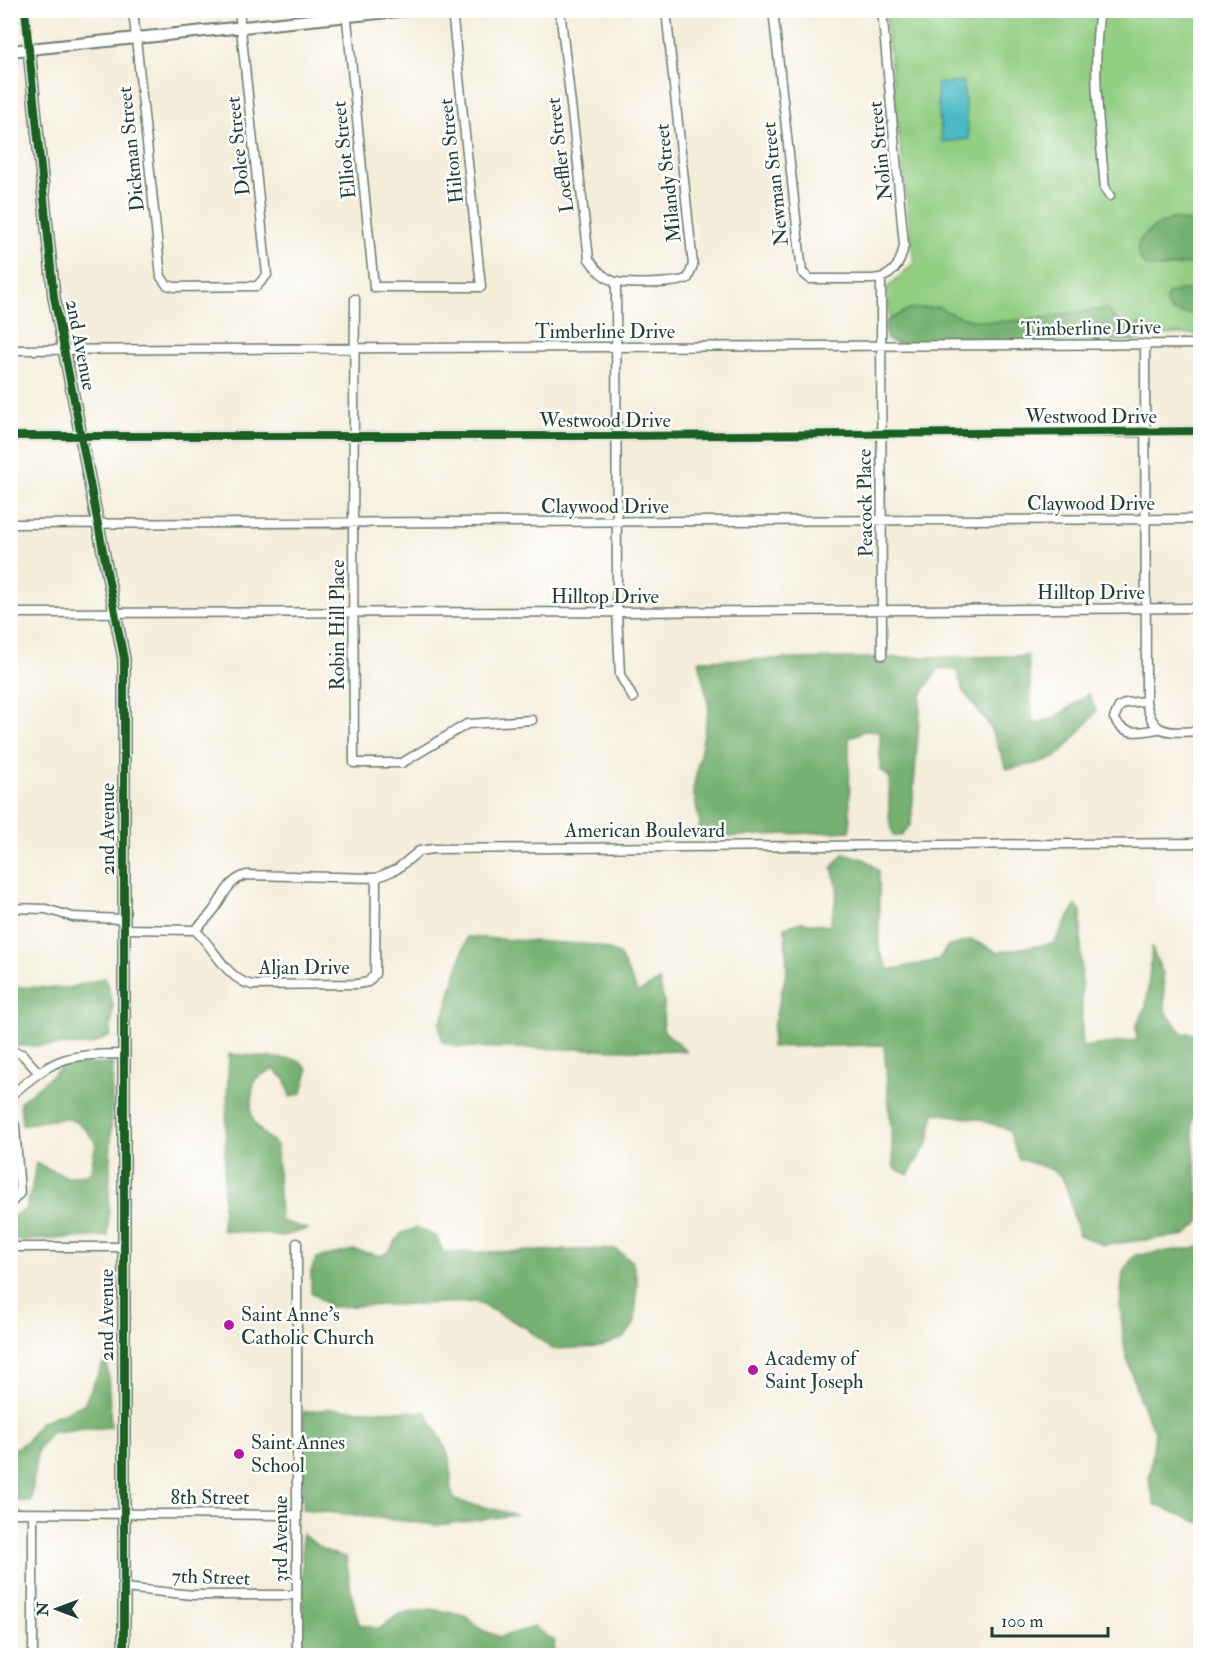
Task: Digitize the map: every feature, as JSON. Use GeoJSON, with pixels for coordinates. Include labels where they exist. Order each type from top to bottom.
{"type":"FeatureCollection","features":[{"type":"Feature","properties":{"kind":"street","name":"2nd Avenue"},"geometry":{"type":"LineString","coordinates":[[25,10],[54,297],[124,658],[122,1054],[124,1656]]}},
{"type":"Feature","properties":{"kind":"street","name":"Dickman Street"},"geometry":{"type":"LineString","coordinates":[[133,10],[161,277],[165,283]]}},
{"type":"Feature","properties":{"kind":"street","name":"Dolce Street"},"geometry":{"type":"LineString","coordinates":[[165,283],[175,287],[257,286],[265,278],[268,270],[239,10]]}},
{"type":"Feature","properties":{"kind":"street"},"geometry":{"type":"LineString","coordinates":[[10,51],[241,28],[347,14],[408,10]]}},
{"type":"Feature","properties":{"kind":"street","name":"Hilton Street"},"geometry":{"type":"LineString","coordinates":[[374,287],[481,287],[452,10]]}},
{"type":"Feature","properties":{"kind":"street","name":"Loeffler Street"},"geometry":{"type":"LineString","coordinates":[[560,10],[588,256],[598,271],[616,282]]}},
{"type":"Feature","properties":{"kind":"street","name":"Milandy Street"},"geometry":{"type":"LineString","coordinates":[[616,282],[679,282],[688,278],[693,268],[666,10]]}},
{"type":"Feature","properties":{"kind":"street","name":"Newman Street"},"geometry":{"type":"LineString","coordinates":[[773,10],[801,272],[810,279],[881,279]]}},
{"type":"Feature","properties":{"kind":"street","name":"Nolin Street"},"geometry":{"type":"LineString","coordinates":[[881,279],[897,267],[904,245],[882,10]]}},
{"type":"Feature","properties":{"kind":"street"},"geometry":{"type":"LineString","coordinates":[[1100,10],[1096,34],[1097,109],[1105,189],[1110,196]]}},
{"type":"Feature","properties":{"kind":"street","name":"Elliot Street"},"geometry":{"type":"LineString","coordinates":[[347,14],[374,287]]}},
{"type":"Feature","properties":{"kind":"street","name":"Peacock Place"},"geometry":{"type":"LineString","coordinates":[[881,279],[882,655]]}},
{"type":"Feature","properties":{"kind":"street"},"geometry":{"type":"LineString","coordinates":[[616,282],[617,612],[620,675],[633,698]]}},
{"type":"Feature","properties":{"kind":"street","name":"Robin Hill Place"},"geometry":{"type":"LineString","coordinates":[[355,299],[352,524],[354,763],[402,763],[468,724],[532,720]]}},
{"type":"Feature","properties":{"kind":"street"},"geometry":{"type":"LineString","coordinates":[[1145,344],[1146,701],[1149,720],[1158,729]]}},
{"type":"Feature","properties":{"kind":"street","name":"Timberline Drive"},"geometry":{"type":"LineString","coordinates":[[10,350],[1200,344]]}},
{"type":"Feature","properties":{"kind":"street","name":"Westwood Drive"},"geometry":{"type":"LineString","coordinates":[[10,436],[617,436],[1200,431]]}},
{"type":"Feature","properties":{"kind":"street","name":"Claywood Drive"},"geometry":{"type":"LineString","coordinates":[[10,524],[1200,519]]}},
{"type":"Feature","properties":{"kind":"street","name":"Hilltop Drive"},"geometry":{"type":"LineString","coordinates":[[10,613],[1200,608]]}},
{"type":"Feature","properties":{"kind":"street"},"geometry":{"type":"LineString","coordinates":[[1146,701],[1126,703],[1119,707],[1114,718],[1119,727],[1125,731],[1141,732],[1158,729],[1171,732],[1200,731]]}},
{"type":"Feature","properties":{"kind":"street","name":"American Boulevard"},"geometry":{"type":"LineString","coordinates":[[195,930],[213,911],[229,885],[237,878],[246,875],[376,878],[397,869],[419,851],[433,849],[1200,843]]}},
{"type":"Feature","properties":{"kind":"street","name":"Aljan Drive"},"geometry":{"type":"LineString","coordinates":[[195,930],[210,944],[232,975],[241,982],[252,985],[368,982],[375,974],[376,878]]}},
{"type":"Feature","properties":{"kind":"street"},"geometry":{"type":"LineString","coordinates":[[10,908],[46,909],[74,917],[123,924],[195,930]]}},
{"type":"Feature","properties":{"kind":"street"},"geometry":{"type":"LineString","coordinates":[[10,1051],[22,1054],[39,1073]]}},
{"type":"Feature","properties":{"kind":"street"},"geometry":{"type":"LineString","coordinates":[[10,1096],[39,1073],[62,1059],[77,1054],[122,1054]]}},
{"type":"Feature","properties":{"kind":"street"},"geometry":{"type":"LineString","coordinates":[[10,1112],[15,1126],[20,1193],[10,1204]]}},
{"type":"Feature","properties":{"kind":"street","name":"3rd Avenue"},"geometry":{"type":"LineString","coordinates":[[297,1243],[297,1656]]}},
{"type":"Feature","properties":{"kind":"street"},"geometry":{"type":"LineString","coordinates":[[10,1247],[122,1247]]}},
{"type":"Feature","properties":{"kind":"street","name":"8th Street"},"geometry":{"type":"LineString","coordinates":[[10,1514],[296,1515]]}},
{"type":"Feature","properties":{"kind":"street"},"geometry":{"type":"LineString","coordinates":[[33,1514],[33,1656]]}},
{"type":"Feature","properties":{"kind":"street","name":"7th Street"},"geometry":{"type":"LineString","coordinates":[[124,1588],[193,1594],[296,1595]]}},
{"type":"Feature","properties":{"kind":"green space"},"geometry":{"type":"Polygon","coordinates":[[[919,10],[1200,11],[1200,334],[891,338],[887,288],[914,263],[885,14],[919,10]]]}},
{"type":"Feature","properties":{"kind":"green space"},"geometry":{"type":"Polygon","coordinates":[[[1172,219],[1197,223],[1201,232],[1201,243],[1195,263],[1161,268],[1146,266],[1140,257],[1139,243],[1149,231],[1172,219]]]}},
{"type":"Feature","properties":{"kind":"green space"},"geometry":{"type":"Polygon","coordinates":[[[1180,290],[1200,291],[1200,315],[1172,312],[1165,301],[1169,293],[1180,290]]]}},
{"type":"Feature","properties":{"kind":"green space"},"geometry":{"type":"Polygon","coordinates":[[[939,307],[957,316],[998,322],[1106,309],[1120,324],[1147,326],[1151,332],[1139,341],[897,344],[886,339],[885,322],[909,309],[939,307]]]}},
{"type":"Feature","properties":{"kind":"green space"},"geometry":{"type":"Polygon","coordinates":[[[1028,656],[1033,724],[1054,718],[1089,694],[1096,711],[1068,745],[1053,759],[1007,769],[989,725],[963,691],[957,671],[939,668],[921,695],[911,824],[901,836],[894,836],[891,829],[889,777],[880,770],[880,732],[864,731],[849,738],[850,831],[724,837],[698,833],[700,824],[693,790],[709,708],[699,660],[1028,656]]]}},
{"type":"Feature","properties":{"kind":"green space"},"geometry":{"type":"Polygon","coordinates":[[[844,853],[866,860],[879,871],[879,951],[889,970],[938,960],[947,947],[972,940],[998,952],[1054,943],[1076,905],[1081,911],[1082,1047],[1137,1040],[1136,1027],[1146,1007],[1152,949],[1163,974],[1165,1011],[1182,1033],[1200,1034],[1200,1094],[1192,1122],[1200,1221],[1186,1235],[1103,1245],[1079,1235],[1069,1194],[1057,1173],[1018,1158],[1009,1130],[978,1119],[934,1113],[928,1143],[908,1175],[894,1168],[884,1045],[771,1047],[774,1023],[787,970],[785,927],[802,922],[830,926],[838,891],[832,867],[844,853]]]}},
{"type":"Feature","properties":{"kind":"green space"},"geometry":{"type":"Polygon","coordinates":[[[467,937],[596,945],[619,954],[638,993],[659,981],[664,1002],[663,1030],[686,1051],[458,1047],[442,1042],[439,1022],[442,1021],[467,937]]]}},
{"type":"Feature","properties":{"kind":"green space"},"geometry":{"type":"Polygon","coordinates":[[[105,978],[113,1005],[110,1036],[90,1045],[11,1046],[11,987],[67,988],[105,978]]]}},
{"type":"Feature","properties":{"kind":"green space"},"geometry":{"type":"Polygon","coordinates":[[[229,1054],[299,1060],[308,1070],[302,1093],[290,1097],[286,1080],[273,1069],[255,1079],[251,1109],[255,1124],[277,1145],[280,1221],[308,1229],[283,1236],[222,1230],[229,1054]]]}},
{"type":"Feature","properties":{"kind":"green space"},"geometry":{"type":"Polygon","coordinates":[[[113,1064],[108,1236],[11,1241],[11,1217],[25,1210],[32,1188],[36,1163],[67,1177],[90,1173],[96,1144],[88,1132],[73,1120],[56,1119],[22,1125],[20,1102],[64,1065],[113,1064]]]}},
{"type":"Feature","properties":{"kind":"green space"},"geometry":{"type":"Polygon","coordinates":[[[417,1228],[436,1236],[444,1253],[615,1249],[632,1261],[637,1280],[635,1323],[624,1338],[600,1347],[552,1349],[526,1328],[477,1302],[330,1307],[311,1292],[311,1272],[316,1258],[354,1250],[381,1256],[388,1252],[402,1233],[417,1228]]]}},
{"type":"Feature","properties":{"kind":"green space"},"geometry":{"type":"Polygon","coordinates":[[[1200,1247],[1200,1523],[1155,1505],[1149,1481],[1155,1433],[1139,1398],[1125,1351],[1120,1307],[1123,1271],[1135,1255],[1200,1247]]]}},
{"type":"Feature","properties":{"kind":"green space"},"geometry":{"type":"Polygon","coordinates":[[[107,1355],[111,1427],[51,1432],[37,1452],[31,1502],[11,1500],[11,1451],[27,1441],[39,1423],[84,1404],[107,1355]]]}},
{"type":"Feature","properties":{"kind":"green space"},"geometry":{"type":"Polygon","coordinates":[[[329,1409],[426,1412],[448,1454],[451,1469],[450,1487],[455,1500],[517,1515],[437,1525],[303,1509],[303,1412],[329,1409]]]}},
{"type":"Feature","properties":{"kind":"green space"},"geometry":{"type":"Polygon","coordinates":[[[302,1533],[322,1549],[346,1557],[359,1624],[379,1629],[399,1614],[432,1609],[465,1616],[482,1630],[500,1637],[534,1627],[555,1641],[553,1655],[303,1655],[302,1533]]]}},
{"type":"Feature","properties":{"kind":"water"},"geometry":{"type":"Polygon","coordinates":[[[963,82],[969,139],[942,142],[936,84],[963,82]]]}},
{"type":"Feature","properties":{"kind":"cycle path"},"geometry":{"type":"LineString","coordinates":[[25,10],[54,297],[124,659],[124,1656]]}},
{"type":"Feature","properties":{"kind":"cycle path"},"geometry":{"type":"LineString","coordinates":[[10,436],[617,436],[1200,431]]}},
{"type":"Feature","properties":{"kind":"place","name":"Saint Anne's Catholic Church"},"geometry":{"type":"Point","coordinates":[229,1325]}},
{"type":"Feature","properties":{"kind":"place","name":"Academy of Saint Joseph"},"geometry":{"type":"Point","coordinates":[753,1370]}},
{"type":"Feature","properties":{"kind":"place","name":"Saint Annes School"},"geometry":{"type":"Point","coordinates":[239,1454]}}]}
